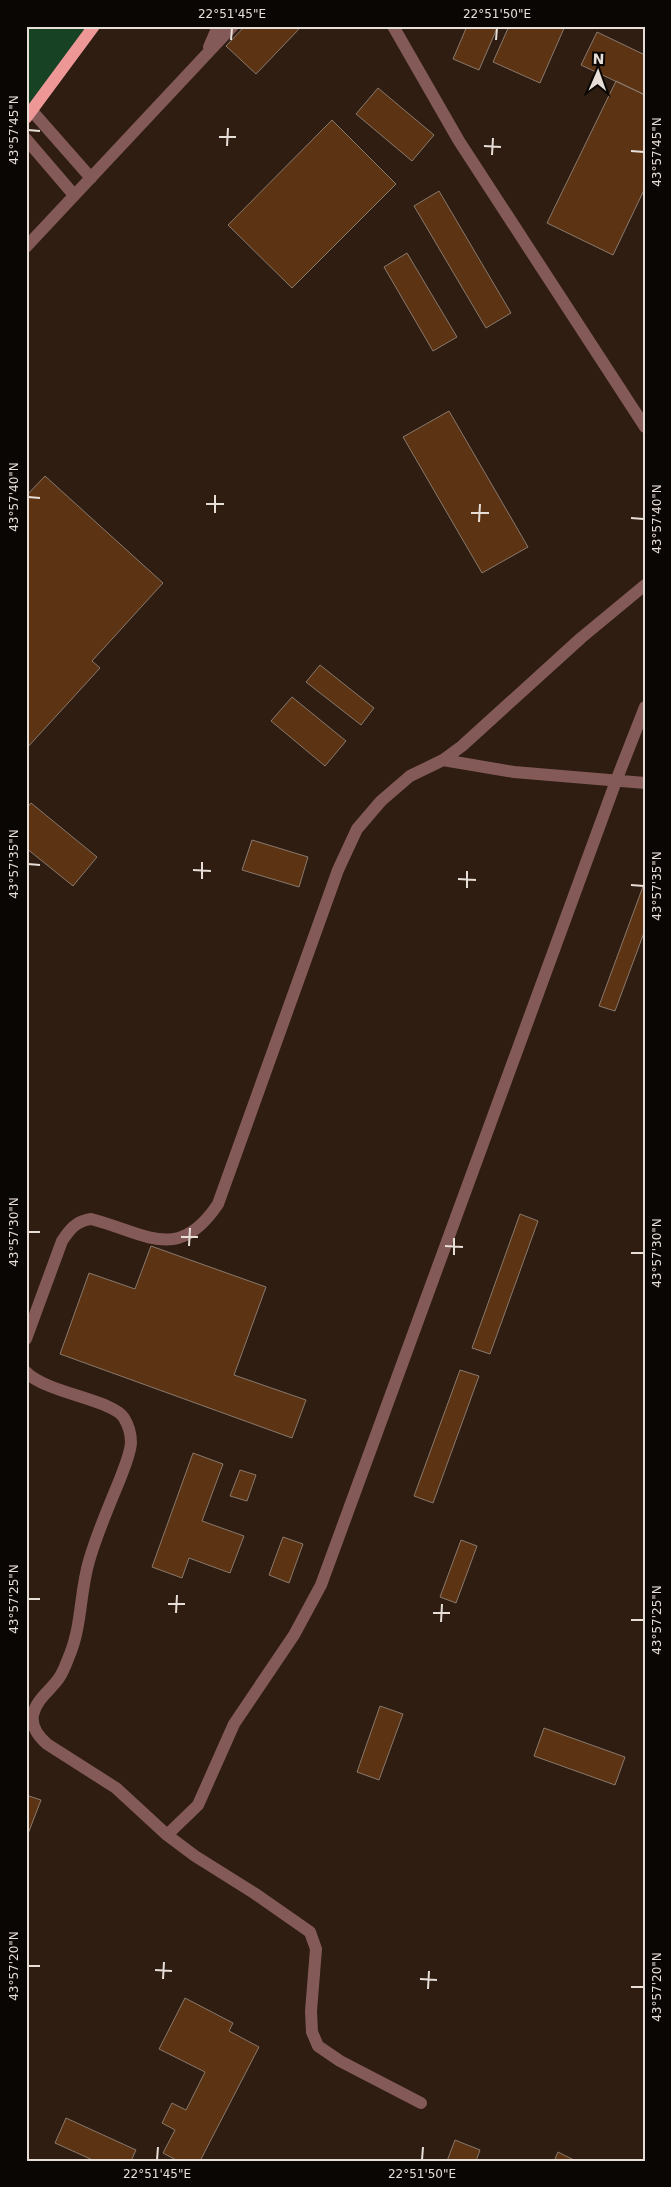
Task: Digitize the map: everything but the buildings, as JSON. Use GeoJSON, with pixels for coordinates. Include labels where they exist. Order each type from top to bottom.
{"type":"FeatureCollection","features":[{"type":"Feature","properties":{"kind":"main road"},"geometry":{"type":"LineString","coordinates":[[29,115],[94,26]]}},
{"type":"Feature","properties":{"kind":"street"},"geometry":{"type":"LineString","coordinates":[[203,58],[218,26]]}},
{"type":"Feature","properties":{"kind":"street"},"geometry":{"type":"LineString","coordinates":[[26,247],[233,26]]}},
{"type":"Feature","properties":{"kind":"street"},"geometry":{"type":"LineString","coordinates":[[393,26],[459,142],[645,427]]}},
{"type":"Feature","properties":{"kind":"street"},"geometry":{"type":"LineString","coordinates":[[29,115],[90,178]]}},
{"type":"Feature","properties":{"kind":"street"},"geometry":{"type":"LineString","coordinates":[[26,139],[74,195]]}},
{"type":"Feature","properties":{"kind":"street"},"geometry":{"type":"LineString","coordinates":[[26,1339],[62,1241],[81,1220],[91,1219],[168,1241],[181,1239],[195,1231],[208,1220],[218,1204],[338,870],[357,830],[381,801],[410,776],[444,760],[462,746],[581,638],[645,585]]}},
{"type":"Feature","properties":{"kind":"street"},"geometry":{"type":"LineString","coordinates":[[168,1836],[198,1804],[234,1724],[294,1635],[321,1586],[616,781],[645,707]]}},
{"type":"Feature","properties":{"kind":"street"},"geometry":{"type":"LineString","coordinates":[[444,760],[514,772],[645,783]]}},
{"type":"Feature","properties":{"kind":"street"},"geometry":{"type":"LineString","coordinates":[[26,1372],[32,1378],[44,1384],[111,1408],[123,1415],[130,1428],[131,1442],[124,1467],[89,1560],[71,1652],[60,1677],[40,1700],[33,1714],[33,1725],[38,1736],[46,1744],[116,1788],[168,1836],[195,1856],[254,1893],[310,1932],[316,1949],[311,2011],[312,2032],[318,2046],[340,2061],[421,2103]]}},
{"type":"Feature","properties":{"kind":"shaded area"},"geometry":{"type":"Polygon","coordinates":[[[94,26],[645,26],[645,2161],[26,2161],[26,118],[94,26]]]}},
{"type":"Feature","properties":{"kind":"green space"},"geometry":{"type":"Polygon","coordinates":[[[26,26],[94,26],[26,118],[26,26]]]}}]}
